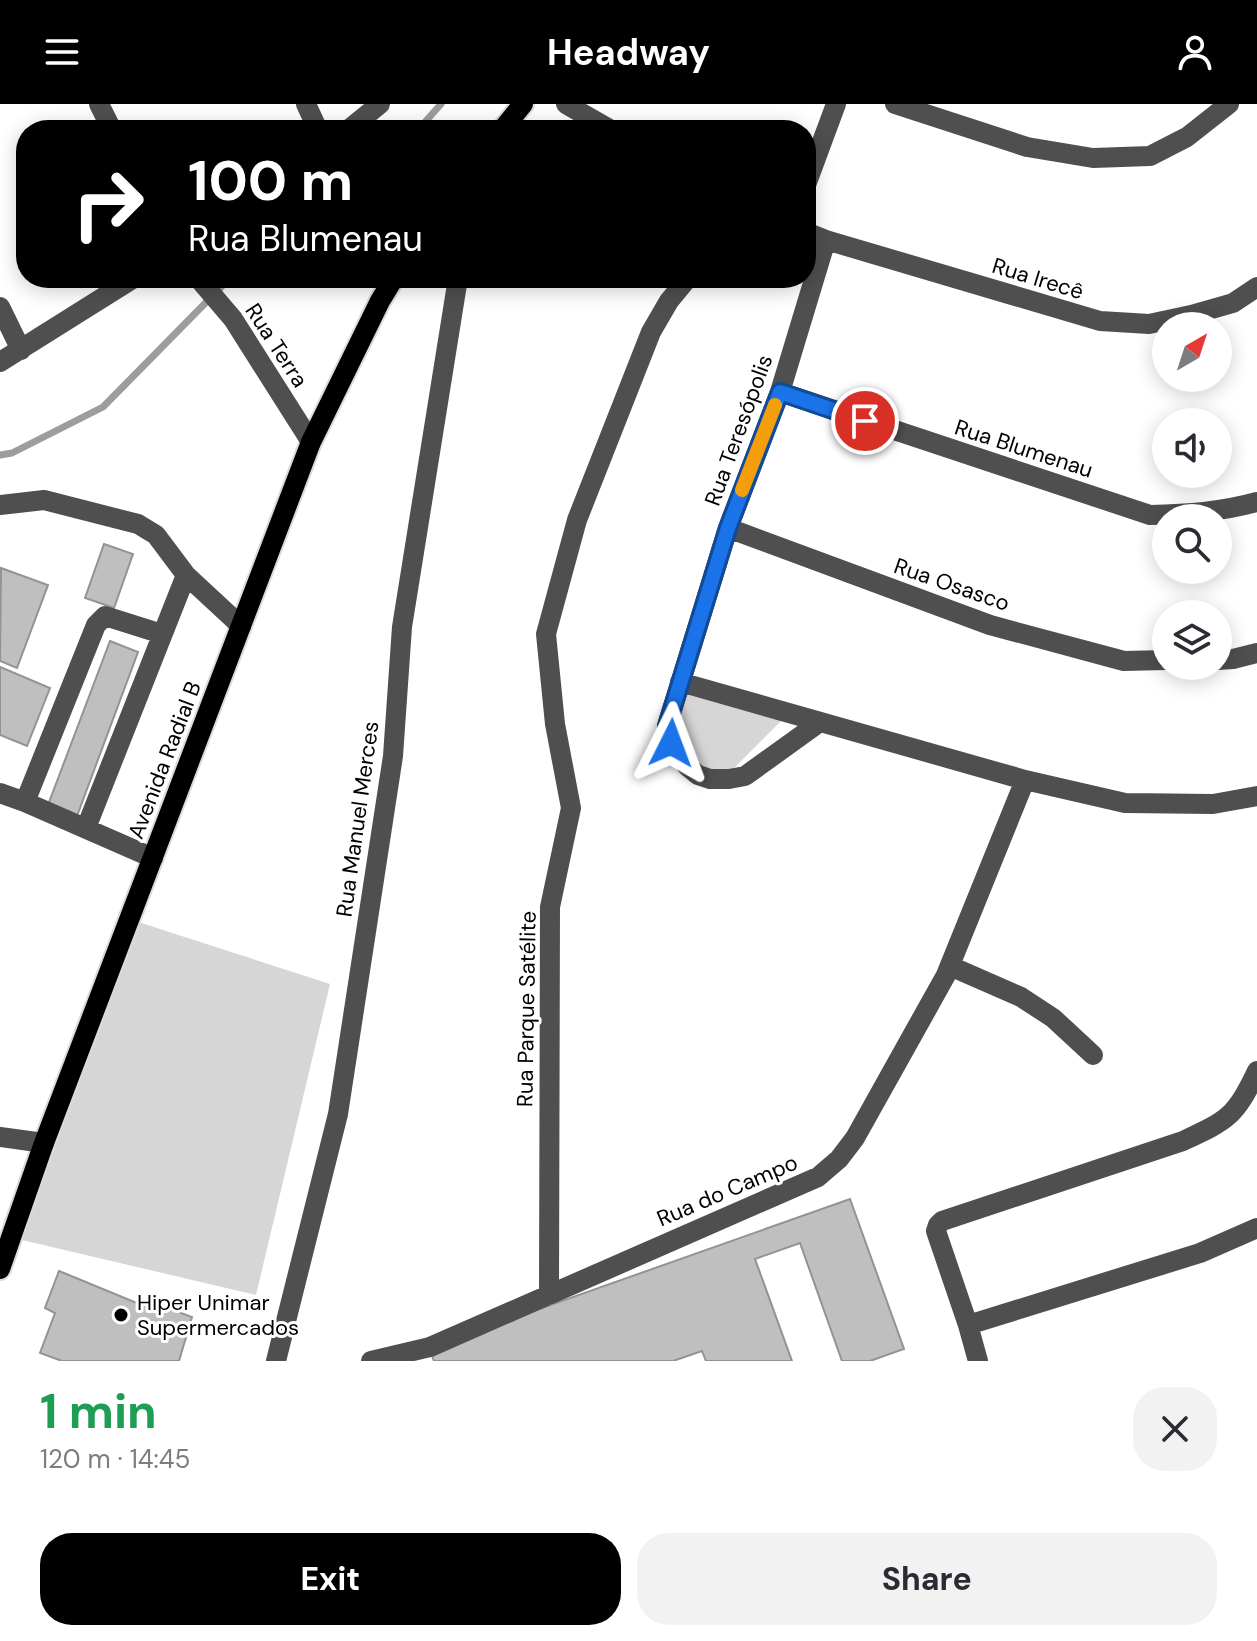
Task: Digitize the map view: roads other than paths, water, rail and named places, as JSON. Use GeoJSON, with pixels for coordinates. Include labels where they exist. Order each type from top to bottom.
{"type":"FeatureCollection","features":[{"type":"Feature","properties":{"kind":"main road"},"geometry":{"type":"LineString","coordinates":[[510,120],[523,104]]}},
{"type":"Feature","properties":{"kind":"main road","name":"Avenida Radial B"},"geometry":{"type":"LineString","coordinates":[[0,1269],[44,1143],[311,442],[388,288]]}},
{"type":"Feature","properties":{"kind":"street"},"geometry":{"type":"LineString","coordinates":[[360,120],[380,104]]}},
{"type":"Feature","properties":{"kind":"street"},"geometry":{"type":"LineString","coordinates":[[566,104],[594,120]]}},
{"type":"Feature","properties":{"kind":"street"},"geometry":{"type":"LineString","coordinates":[[816,158],[836,104]]}},
{"type":"Feature","properties":{"kind":"street"},"geometry":{"type":"LineString","coordinates":[[895,104],[1027,147],[1093,158],[1150,156],[1187,137],[1229,104]]}},
{"type":"Feature","properties":{"kind":"street","name":"Rua Irecê"},"geometry":{"type":"LineString","coordinates":[[816,236],[1100,321],[1149,324],[1191,315],[1233,303],[1257,287]]}},
{"type":"Feature","properties":{"kind":"street","name":"Rua Teresópolis"},"geometry":{"type":"LineString","coordinates":[[816,273],[826,240]]}},
{"type":"Feature","properties":{"kind":"street"},"geometry":{"type":"LineString","coordinates":[[0,362],[118,288]]}},
{"type":"Feature","properties":{"kind":"street","name":"Rua Terra"},"geometry":{"type":"LineString","coordinates":[[207,288],[233,319],[311,442]]}},
{"type":"Feature","properties":{"kind":"street","name":"Rua Manuel Merces"},"geometry":{"type":"LineString","coordinates":[[276,1361],[338,1114],[393,756],[402,627],[456,288]]}},
{"type":"Feature","properties":{"kind":"street","name":"Rua Parque Satélite"},"geometry":{"type":"LineString","coordinates":[[549,1295],[550,907],[571,808],[555,724],[546,634],[577,520],[651,332],[680,288]]}},
{"type":"Feature","properties":{"kind":"street","name":"Rua Teresópolis"},"geometry":{"type":"LineString","coordinates":[[811,288],[780,392],[728,528],[667,733],[687,766],[698,775],[710,779],[729,779],[745,776],[820,722]]}},
{"type":"Feature","properties":{"kind":"street"},"geometry":{"type":"LineString","coordinates":[[0,307],[21,350]]}},
{"type":"Feature","properties":{"kind":"street","name":"Rua Blumenau"},"geometry":{"type":"LineString","coordinates":[[780,392],[1150,515],[1204,513],[1257,502]]}},
{"type":"Feature","properties":{"kind":"street"},"geometry":{"type":"LineString","coordinates":[[0,505],[44,500],[138,524],[156,535],[186,575],[241,626]]}},
{"type":"Feature","properties":{"kind":"street","name":"Rua Osasco"},"geometry":{"type":"LineString","coordinates":[[728,528],[990,625],[1124,661],[1152,660]]}},
{"type":"Feature","properties":{"kind":"street"},"geometry":{"type":"LineString","coordinates":[[86,828],[186,575]]}},
{"type":"Feature","properties":{"kind":"street"},"geometry":{"type":"LineString","coordinates":[[25,802],[100,619],[105,616],[162,634]]}},
{"type":"Feature","properties":{"kind":"street"},"geometry":{"type":"LineString","coordinates":[[1232,659],[1257,653]]}},
{"type":"Feature","properties":{"kind":"street"},"geometry":{"type":"LineString","coordinates":[[680,682],[1025,780],[1125,803],[1213,804],[1257,796]]}},
{"type":"Feature","properties":{"kind":"street","name":"Rua do Campo"},"geometry":{"type":"LineString","coordinates":[[371,1361],[430,1347],[818,1177],[839,1159],[855,1138],[950,966],[1025,780]]}},
{"type":"Feature","properties":{"kind":"street"},"geometry":{"type":"LineString","coordinates":[[0,793],[153,858]]}},
{"type":"Feature","properties":{"kind":"street"},"geometry":{"type":"LineString","coordinates":[[950,966],[1021,997],[1053,1018],[1093,1055]]}},
{"type":"Feature","properties":{"kind":"street"},"geometry":{"type":"LineString","coordinates":[[978,1361],[936,1231],[938,1225],[942,1221],[1183,1141],[1220,1124],[1235,1111],[1257,1071]]}},
{"type":"Feature","properties":{"kind":"street"},"geometry":{"type":"LineString","coordinates":[[0,1137],[44,1143]]}},
{"type":"Feature","properties":{"kind":"street"},"geometry":{"type":"LineString","coordinates":[[968,1325],[1200,1253],[1257,1228]]}},
{"type":"Feature","properties":{"kind":"waterway"},"geometry":{"type":"LineString","coordinates":[[427,120],[441,104]]}},
{"type":"Feature","properties":{"kind":"waterway"},"geometry":{"type":"LineString","coordinates":[[0,455],[12,453],[103,407],[220,288]]}},
{"type":"Feature","properties":{"kind":"place","name":"Hiper Unimar Supermercados"},"geometry":{"type":"Point","coordinates":[121,1315]}}]}
